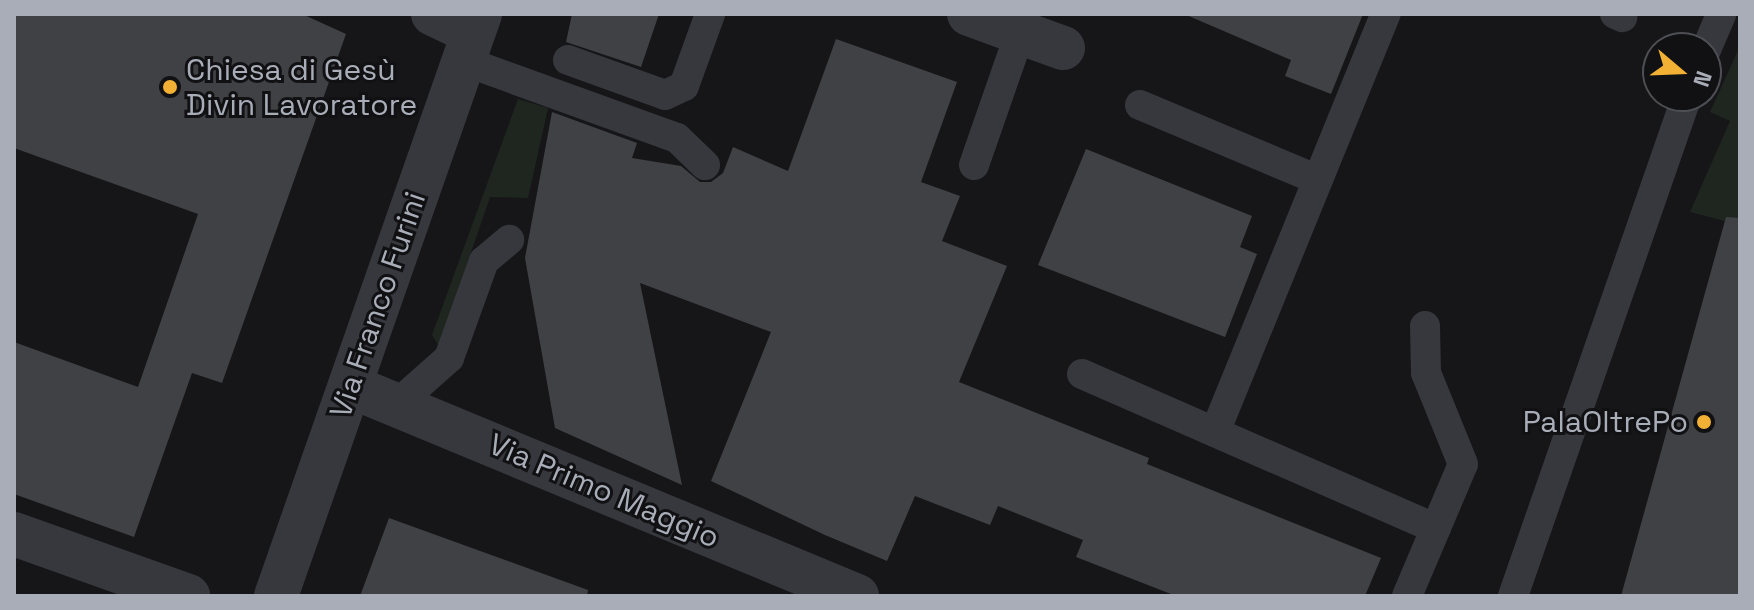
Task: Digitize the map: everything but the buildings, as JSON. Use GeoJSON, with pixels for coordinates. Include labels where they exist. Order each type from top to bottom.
{"type":"FeatureCollection","features":[{"type":"Feature","properties":{"kind":"street"},"geometry":{"type":"LineString","coordinates":[[433,14],[473,36]]}},
{"type":"Feature","properties":{"kind":"street"},"geometry":{"type":"LineString","coordinates":[[969,14],[1063,48]]}},
{"type":"Feature","properties":{"kind":"street","name":"Via Franco Furini"},"geometry":{"type":"LineString","coordinates":[[276,596],[473,36]]}},
{"type":"Feature","properties":{"kind":"street","name":"Via Primo Maggio"},"geometry":{"type":"LineString","coordinates":[[350,386],[857,596]]}},
{"type":"Feature","properties":{"kind":"street"},"geometry":{"type":"LineString","coordinates":[[14,534],[188,596]]}},
{"type":"Feature","properties":{"kind":"lane"},"geometry":{"type":"LineString","coordinates":[[568,60],[665,95],[684,86],[710,14]]}},
{"type":"Feature","properties":{"kind":"lane"},"geometry":{"type":"LineString","coordinates":[[1215,432],[1386,14]]}},
{"type":"Feature","properties":{"kind":"lane"},"geometry":{"type":"LineString","coordinates":[[974,165],[1020,33]]}},
{"type":"Feature","properties":{"kind":"lane"},"geometry":{"type":"LineString","coordinates":[[473,36],[677,138],[705,165]]}},
{"type":"Feature","properties":{"kind":"lane"},"geometry":{"type":"LineString","coordinates":[[1140,105],[1318,180]]}},
{"type":"Feature","properties":{"kind":"lane"},"geometry":{"type":"LineString","coordinates":[[1513,596],[1681,112]]}},
{"type":"Feature","properties":{"kind":"lane"},"geometry":{"type":"LineString","coordinates":[[396,405],[449,358],[484,261],[509,240]]}},
{"type":"Feature","properties":{"kind":"lane"},"geometry":{"type":"LineString","coordinates":[[1407,596],[1463,464],[1426,373],[1425,326]]}},
{"type":"Feature","properties":{"kind":"lane"},"geometry":{"type":"LineString","coordinates":[[1082,374],[1436,529]]}},
{"type":"Feature","properties":{"kind":"shaded area"},"geometry":{"type":"Polygon","coordinates":[[[1740,46],[1740,225],[1690,212],[1730,121],[1710,112],[1722,112],[1722,86],[1740,46]]]}},
{"type":"Feature","properties":{"kind":"shaded area"},"geometry":{"type":"Polygon","coordinates":[[[518,99],[548,108],[528,198],[490,197],[439,346],[432,335],[518,99]]]}},
{"type":"Feature","properties":{"kind":"place","name":"Chiesa di Gesù Divin Lavoratore"},"geometry":{"type":"Point","coordinates":[170,87]}},
{"type":"Feature","properties":{"kind":"place","name":"PalaOltrePo"},"geometry":{"type":"Point","coordinates":[1704,422]}}]}
